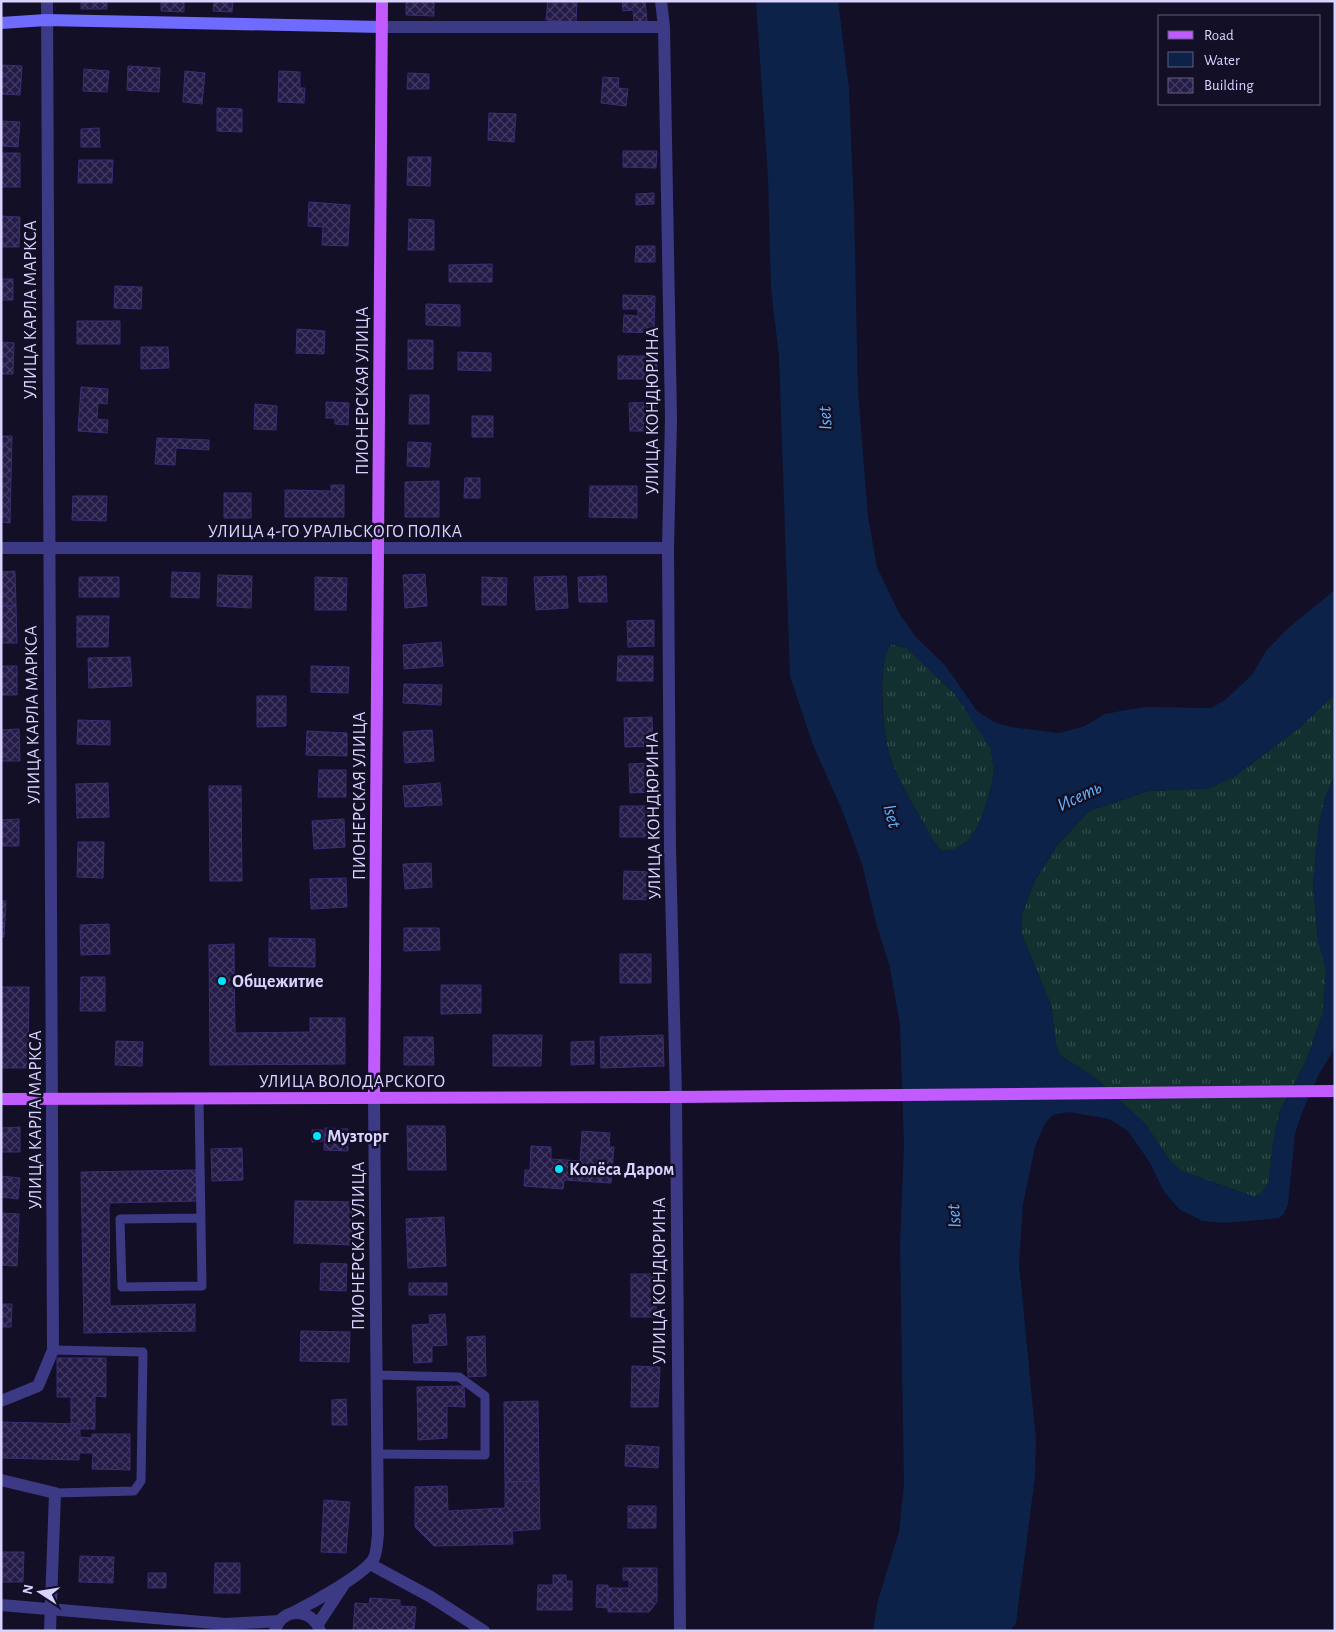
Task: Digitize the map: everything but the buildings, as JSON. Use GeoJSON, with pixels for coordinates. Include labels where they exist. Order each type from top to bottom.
{"type":"FeatureCollection","features":[{"type":"Feature","properties":{"kind":"main road","name":"ПИОНЕРСКАЯ УЛИЦА"},"geometry":{"type":"LineString","coordinates":[[374,1098],[382,1]]}},
{"type":"Feature","properties":{"kind":"main road"},"geometry":{"type":"LineString","coordinates":[[1,23],[46,20],[382,27]]}},
{"type":"Feature","properties":{"kind":"main road","name":"УЛИЦА ВОЛОДАРСКОГО"},"geometry":{"type":"LineString","coordinates":[[1,1099],[676,1097],[1335,1091]]}},
{"type":"Feature","properties":{"kind":"street","name":"УЛИЦА КАРЛА МАРКСА"},"geometry":{"type":"LineString","coordinates":[[1,1401],[38,1386],[53,1350],[47,1]]}},
{"type":"Feature","properties":{"kind":"street","name":"УЛИЦА КОНДЮРИНА"},"geometry":{"type":"LineString","coordinates":[[661,1],[664,27],[671,419],[668,548],[670,848],[676,1097],[680,1631]]}},
{"type":"Feature","properties":{"kind":"street"},"geometry":{"type":"LineString","coordinates":[[382,27],[664,27]]}},
{"type":"Feature","properties":{"kind":"street","name":"УЛИЦА 4-ГО УРАЛЬСКОГО ПОЛКА"},"geometry":{"type":"LineString","coordinates":[[1,548],[668,548]]}},
{"type":"Feature","properties":{"kind":"street","name":"ПИОНЕРСКАЯ УЛИЦА"},"geometry":{"type":"LineString","coordinates":[[370,1564],[376,1551],[378,1534],[374,1098]]}},
{"type":"Feature","properties":{"kind":"street"},"geometry":{"type":"LineString","coordinates":[[1,1480],[55,1493],[50,1631]]}},
{"type":"Feature","properties":{"kind":"street"},"geometry":{"type":"LineString","coordinates":[[1,1605],[226,1624],[277,1626],[292,1613],[318,1599],[370,1564],[484,1631]]}},
{"type":"Feature","properties":{"kind":"street"},"geometry":{"type":"LineString","coordinates":[[292,1613],[302,1612],[312,1617],[319,1628],[349,1578]]}},
{"type":"Feature","properties":{"kind":"street"},"geometry":{"type":"LineString","coordinates":[[226,1624],[242,1631]]}},
{"type":"Feature","properties":{"kind":"lane"},"geometry":{"type":"LineString","coordinates":[[199,1099],[201,1218],[202,1286],[122,1287],[120,1219],[201,1218]]}},
{"type":"Feature","properties":{"kind":"lane"},"geometry":{"type":"LineString","coordinates":[[53,1350],[143,1352],[141,1481],[134,1491],[55,1493]]}},
{"type":"Feature","properties":{"kind":"lane"},"geometry":{"type":"LineString","coordinates":[[376,1375],[459,1377],[485,1396],[485,1455],[377,1454]]}},
{"type":"Feature","properties":{"kind":"green space"},"geometry":{"type":"Polygon","coordinates":[[[891,644],[907,648],[955,694],[991,748],[994,773],[988,799],[979,824],[969,840],[954,850],[942,851],[933,841],[905,791],[891,760],[884,718],[882,683],[886,653],[891,644]]]}},
{"type":"Feature","properties":{"kind":"green space"},"geometry":{"type":"Polygon","coordinates":[[[1335,693],[1335,775],[1325,798],[1319,824],[1313,883],[1318,939],[1326,969],[1323,1013],[1307,1059],[1280,1111],[1273,1144],[1269,1182],[1262,1193],[1255,1197],[1181,1171],[1170,1161],[1146,1125],[1098,1080],[1060,1055],[1056,1045],[1051,1005],[1021,933],[1022,915],[1034,882],[1058,844],[1089,811],[1148,791],[1210,788],[1235,776],[1298,729],[1335,693]]]}},
{"type":"Feature","properties":{"kind":"water"},"geometry":{"type":"Polygon","coordinates":[[[756,1],[838,1],[849,88],[858,390],[868,517],[877,567],[899,613],[915,636],[945,665],[977,711],[994,722],[1011,727],[1058,733],[1083,727],[1105,714],[1126,710],[1146,707],[1211,708],[1225,700],[1252,675],[1266,651],[1287,629],[1335,590],[1335,693],[1298,729],[1235,776],[1210,788],[1148,791],[1089,811],[1058,844],[1034,882],[1022,915],[1021,933],[1051,1005],[1056,1045],[1060,1055],[1098,1080],[1146,1125],[1170,1161],[1181,1171],[1255,1197],[1262,1193],[1269,1182],[1273,1144],[1280,1111],[1307,1059],[1323,1013],[1326,969],[1318,939],[1313,883],[1319,824],[1325,798],[1335,775],[1335,1048],[1319,1074],[1295,1134],[1288,1204],[1284,1214],[1279,1218],[1224,1223],[1203,1221],[1180,1210],[1163,1190],[1150,1163],[1128,1131],[1109,1119],[1069,1112],[1053,1115],[1045,1123],[1035,1147],[1023,1204],[1019,1263],[1036,1440],[1035,1477],[1016,1623],[1010,1631],[873,1631],[878,1600],[899,1532],[904,1484],[900,1246],[904,1146],[900,1025],[890,968],[876,923],[862,864],[842,810],[813,745],[790,676],[779,356],[771,288],[768,178],[756,1]],[[892,644],[887,653],[884,667],[882,700],[888,749],[900,781],[933,841],[942,851],[954,850],[969,840],[979,824],[988,799],[994,773],[991,749],[955,694],[907,648],[892,644]]]}},
{"type":"Feature","properties":{"kind":"place","name":"Общежитие"},"geometry":{"type":"Point","coordinates":[222,981]}},
{"type":"Feature","properties":{"kind":"place","name":"Музторг"},"geometry":{"type":"Point","coordinates":[317,1136]}},
{"type":"Feature","properties":{"kind":"place","name":"Колёса Даром"},"geometry":{"type":"Point","coordinates":[559,1169]}},
{"type":"Feature","properties":{"kind":"water label","name":"Iset"},"geometry":{"type":"Point","coordinates":[824,418]}},
{"type":"Feature","properties":{"kind":"water label","name":"Исеть"},"geometry":{"type":"Point","coordinates":[1079,795]}},
{"type":"Feature","properties":{"kind":"water label","name":"Iset"},"geometry":{"type":"Point","coordinates":[893,816]}},
{"type":"Feature","properties":{"kind":"water label","name":"Iset"},"geometry":{"type":"Point","coordinates":[953,1216]}}]}
